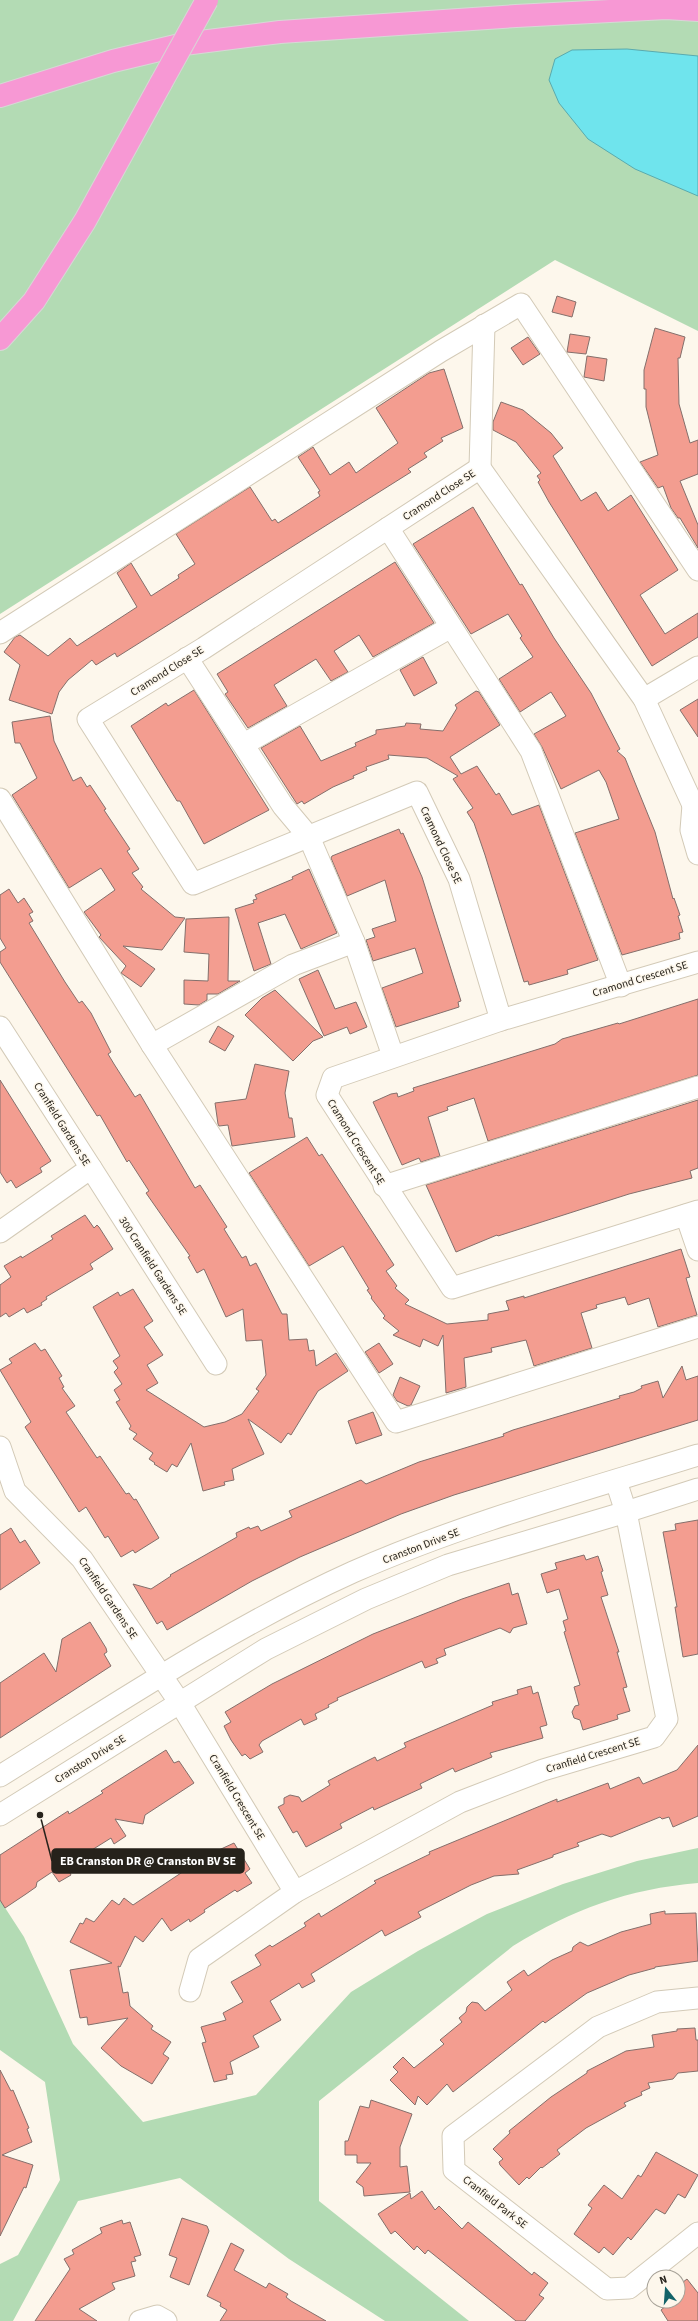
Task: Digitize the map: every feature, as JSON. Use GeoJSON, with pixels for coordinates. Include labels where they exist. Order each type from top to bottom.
{"type":"FeatureCollection","features":[{"type":"Feature","properties":{"kind":"highway"},"geometry":{"type":"LineString","coordinates":[[0,339],[34,301],[72,241],[207,0]]}},
{"type":"Feature","properties":{"kind":"highway"},"geometry":{"type":"LineString","coordinates":[[0,96],[113,61],[192,43],[280,32],[508,16],[666,8],[698,10]]}},
{"type":"Feature","properties":{"kind":"street"},"geometry":{"type":"LineString","coordinates":[[0,633],[441,351],[521,304],[698,570]]}},
{"type":"Feature","properties":{"kind":"street"},"geometry":{"type":"LineString","coordinates":[[480,468],[484,325]]}},
{"type":"Feature","properties":{"kind":"street","name":"Cramond Close SE"},"geometry":{"type":"LineString","coordinates":[[501,1020],[459,878],[417,792],[193,884],[88,719],[187,658],[480,468],[644,699],[696,807],[691,830],[698,854]]}},
{"type":"Feature","properties":{"kind":"street"},"geometry":{"type":"LineString","coordinates":[[388,528],[531,751],[621,986]]}},
{"type":"Feature","properties":{"kind":"street"},"geometry":{"type":"LineString","coordinates":[[244,744],[451,627]]}},
{"type":"Feature","properties":{"kind":"street"},"geometry":{"type":"LineString","coordinates":[[187,658],[283,806],[309,837],[354,942],[393,1056]]}},
{"type":"Feature","properties":{"kind":"street"},"geometry":{"type":"LineString","coordinates":[[644,699],[698,667]]}},
{"type":"Feature","properties":{"kind":"street"},"geometry":{"type":"LineString","coordinates":[[0,798],[152,1045],[396,1422],[698,1327]]}},
{"type":"Feature","properties":{"kind":"street"},"geometry":{"type":"LineString","coordinates":[[152,1045],[293,965],[354,942]]}},
{"type":"Feature","properties":{"kind":"street","name":"Cramond Crescent SE"},"geometry":{"type":"LineString","coordinates":[[692,1213],[452,1288],[384,1186],[327,1095],[333,1078],[393,1056],[501,1020],[621,986],[698,962]]}},
{"type":"Feature","properties":{"kind":"street","name":"Cranfield Gardens SE"},"geometry":{"type":"LineString","coordinates":[[0,1027],[91,1168],[0,1232]]}},
{"type":"Feature","properties":{"kind":"street"},"geometry":{"type":"LineString","coordinates":[[384,1186],[698,1087]]}},
{"type":"Feature","properties":{"kind":"street","name":"300 Cranfield Gardens SE"},"geometry":{"type":"LineString","coordinates":[[91,1168],[216,1364]]}},
{"type":"Feature","properties":{"kind":"street"},"geometry":{"type":"LineString","coordinates":[[692,1213],[698,1250]]}},
{"type":"Feature","properties":{"kind":"street","name":"Cranfield Gardens SE"},"geometry":{"type":"LineString","coordinates":[[0,1447],[8,1496],[82,1559],[161,1676]]}},
{"type":"Feature","properties":{"kind":"street","name":"Cranston Drive SE"},"geometry":{"type":"LineString","coordinates":[[0,1776],[161,1676],[245,1626],[352,1572],[450,1533],[698,1455]]}},
{"type":"Feature","properties":{"kind":"street","name":"Cranfield Crescent SE"},"geometry":{"type":"LineString","coordinates":[[190,1991],[199,1959],[295,1892],[460,1802],[543,1770],[654,1737],[667,1718],[626,1512],[616,1480]]}},
{"type":"Feature","properties":{"kind":"street","name":"Cranston Drive SE"},"geometry":{"type":"LineString","coordinates":[[0,1814],[266,1649],[366,1599],[448,1565],[626,1512],[698,1488]]}},
{"type":"Feature","properties":{"kind":"street"},"geometry":{"type":"LineString","coordinates":[[161,1676],[180,1703]]}},
{"type":"Feature","properties":{"kind":"street","name":"Cranfield Crescent SE"},"geometry":{"type":"LineString","coordinates":[[180,1703],[295,1892]]}},
{"type":"Feature","properties":{"kind":"street","name":"Cranfield Park SE"},"geometry":{"type":"LineString","coordinates":[[698,1998],[657,2002],[598,2026],[453,2136],[454,2170],[607,2289],[629,2288],[698,2233]]}},
{"type":"Feature","properties":{"kind":"street"},"geometry":{"type":"LineString","coordinates":[[140,2321],[157,2316],[166,2321]]}},
{"type":"Feature","properties":{"kind":"green space"},"geometry":{"type":"Polygon","coordinates":[[[0,0],[698,0],[698,331],[555,260],[0,614],[0,0]]]}},
{"type":"Feature","properties":{"kind":"green space"},"geometry":{"type":"Polygon","coordinates":[[[698,1848],[698,1883],[648,1890],[602,1903],[579,1911],[535,1933],[513,1946],[319,2101],[319,2201],[469,2321],[385,2321],[289,2259],[180,2178],[78,2201],[13,2321],[0,2321],[0,2264],[18,2255],[60,2180],[45,2082],[0,2050],[0,1900],[24,1937],[73,2044],[143,2122],[256,2095],[351,1992],[418,1951],[487,1914],[563,1884],[637,1861],[698,1848]]]}},
{"type":"Feature","properties":{"kind":"water"},"geometry":{"type":"Polygon","coordinates":[[[627,49],[698,56],[698,196],[635,169],[588,139],[559,103],[549,80],[555,59],[572,50],[627,49]]]}},
{"type":"Feature","properties":{"kind":"building"},"geometry":{"type":"Polygon","coordinates":[[[557,296],[576,302],[572,317],[552,312],[557,296]]]}},
{"type":"Feature","properties":{"kind":"building"},"geometry":{"type":"Polygon","coordinates":[[[655,328],[685,337],[680,358],[678,358],[679,404],[690,443],[698,440],[698,474],[680,481],[698,525],[698,548],[680,518],[678,518],[671,508],[663,486],[658,488],[640,462],[658,455],[646,407],[646,389],[644,389],[644,370],[655,328]]]}},
{"type":"Feature","properties":{"kind":"building"},"geometry":{"type":"Polygon","coordinates":[[[570,334],[590,337],[586,354],[567,352],[570,334]]]}},
{"type":"Feature","properties":{"kind":"building"},"geometry":{"type":"Polygon","coordinates":[[[528,337],[540,354],[523,365],[511,348],[528,337]]]}},
{"type":"Feature","properties":{"kind":"building"},"geometry":{"type":"Polygon","coordinates":[[[587,356],[607,359],[604,381],[584,377],[587,356]]]}},
{"type":"Feature","properties":{"kind":"building"},"geometry":{"type":"Polygon","coordinates":[[[444,369],[463,428],[441,438],[443,441],[424,453],[427,457],[408,469],[411,472],[117,657],[115,653],[96,665],[92,660],[68,680],[59,692],[52,714],[9,700],[20,665],[4,652],[15,637],[20,635],[48,656],[70,638],[77,646],[137,607],[117,573],[131,563],[151,596],[179,578],[178,575],[195,564],[176,534],[250,487],[272,521],[275,519],[278,523],[320,496],[318,492],[320,491],[298,457],[313,447],[330,475],[349,462],[356,473],[398,443],[376,408],[429,373],[444,369]]]}},
{"type":"Feature","properties":{"kind":"building"},"geometry":{"type":"Polygon","coordinates":[[[501,402],[523,410],[551,433],[563,448],[553,456],[581,501],[596,492],[608,511],[631,495],[678,570],[640,595],[665,634],[698,613],[698,637],[652,666],[549,502],[538,482],[540,480],[537,476],[541,473],[516,442],[493,430],[493,422],[501,402]]]}},
{"type":"Feature","properties":{"kind":"building"},"geometry":{"type":"Polygon","coordinates":[[[473,507],[520,585],[522,584],[554,638],[591,693],[620,749],[617,751],[625,758],[655,832],[673,899],[674,898],[680,915],[678,916],[683,932],[679,933],[680,939],[622,955],[575,833],[619,819],[606,782],[599,770],[561,789],[542,747],[534,734],[566,716],[551,692],[520,712],[499,679],[533,657],[520,638],[522,636],[508,614],[471,634],[413,544],[473,507]]]}},
{"type":"Feature","properties":{"kind":"building"},"geometry":{"type":"Polygon","coordinates":[[[395,562],[434,623],[373,657],[359,635],[334,651],[348,672],[331,681],[316,659],[274,685],[287,706],[248,728],[225,694],[228,692],[217,674],[395,562]]]}},
{"type":"Feature","properties":{"kind":"building"},"geometry":{"type":"Polygon","coordinates":[[[423,657],[437,683],[414,696],[400,670],[423,657]]]}},
{"type":"Feature","properties":{"kind":"building"},"geometry":{"type":"Polygon","coordinates":[[[194,690],[269,810],[204,844],[180,801],[177,801],[131,726],[166,703],[168,706],[194,690]]]}},
{"type":"Feature","properties":{"kind":"building"},"geometry":{"type":"Polygon","coordinates":[[[476,691],[479,692],[500,725],[450,757],[461,774],[477,766],[496,795],[499,793],[512,815],[539,805],[598,960],[567,970],[568,974],[529,985],[528,981],[524,982],[485,855],[474,823],[467,812],[473,808],[453,779],[458,776],[427,758],[388,755],[389,759],[366,767],[367,770],[353,776],[354,778],[333,787],[304,804],[302,801],[297,804],[261,748],[300,726],[321,761],[356,746],[355,743],[376,734],[376,730],[405,726],[406,723],[421,724],[420,729],[443,731],[457,708],[455,705],[476,691]]]}},
{"type":"Feature","properties":{"kind":"building"},"geometry":{"type":"Polygon","coordinates":[[[698,699],[698,737],[680,710],[698,699]]]}},
{"type":"Feature","properties":{"kind":"building"},"geometry":{"type":"Polygon","coordinates":[[[50,716],[54,741],[73,781],[81,777],[87,787],[90,785],[106,809],[104,810],[130,849],[127,851],[139,869],[132,873],[143,887],[141,889],[175,917],[185,918],[162,950],[123,946],[155,969],[141,987],[121,973],[126,966],[99,937],[101,935],[84,912],[115,890],[101,868],[69,888],[12,795],[37,778],[20,743],[15,743],[12,722],[50,716]]]}},
{"type":"Feature","properties":{"kind":"building"},"geometry":{"type":"Polygon","coordinates":[[[399,829],[401,834],[403,833],[422,877],[461,1001],[458,1002],[459,1007],[396,1027],[382,988],[423,973],[415,948],[373,961],[366,940],[375,937],[372,929],[396,921],[385,880],[347,896],[331,858],[332,856],[399,829]]]}},
{"type":"Feature","properties":{"kind":"building"},"geometry":{"type":"Polygon","coordinates":[[[309,869],[337,933],[301,949],[285,914],[258,923],[271,964],[254,971],[235,909],[254,903],[253,900],[257,899],[255,895],[293,879],[292,877],[309,869]]]}},
{"type":"Feature","properties":{"kind":"building"},"geometry":{"type":"Polygon","coordinates":[[[9,889],[18,903],[24,898],[33,912],[29,914],[33,921],[29,923],[79,1003],[82,1001],[91,1013],[111,1052],[108,1054],[135,1097],[140,1094],[195,1188],[200,1185],[227,1227],[224,1229],[242,1258],[246,1256],[250,1266],[256,1263],[282,1314],[287,1314],[289,1340],[307,1339],[309,1351],[314,1350],[316,1366],[336,1353],[348,1371],[318,1391],[291,1435],[288,1433],[281,1443],[248,1419],[264,1454],[232,1469],[234,1480],[224,1482],[225,1485],[203,1491],[191,1443],[177,1467],[172,1464],[167,1472],[149,1459],[153,1453],[133,1439],[137,1434],[129,1429],[131,1426],[116,1402],[120,1400],[114,1390],[122,1384],[114,1372],[118,1368],[113,1361],[120,1356],[93,1307],[118,1292],[120,1296],[133,1289],[153,1321],[144,1327],[163,1355],[147,1365],[158,1383],[146,1390],[204,1427],[225,1422],[242,1414],[259,1391],[256,1389],[266,1375],[262,1340],[246,1341],[243,1309],[226,1317],[204,1269],[197,1273],[188,1257],[190,1256],[146,1193],[149,1191],[129,1160],[127,1162],[100,1115],[97,1116],[0,962],[0,952],[6,948],[0,938],[0,895],[9,889]]]}},
{"type":"Feature","properties":{"kind":"building"},"geometry":{"type":"Polygon","coordinates":[[[229,917],[228,981],[240,981],[218,994],[207,994],[207,1000],[199,1005],[184,1004],[184,980],[208,981],[209,954],[184,952],[186,919],[229,917]]]}},
{"type":"Feature","properties":{"kind":"building"},"geometry":{"type":"Polygon","coordinates":[[[318,970],[335,1009],[356,1002],[367,1027],[350,1034],[347,1027],[324,1036],[299,979],[318,970]]]}},
{"type":"Feature","properties":{"kind":"building"},"geometry":{"type":"Polygon","coordinates":[[[275,990],[323,1037],[313,1041],[293,1061],[245,1015],[262,998],[275,990]]]}},
{"type":"Feature","properties":{"kind":"building"},"geometry":{"type":"Polygon","coordinates":[[[698,999],[698,1075],[488,1141],[474,1098],[447,1107],[448,1110],[428,1117],[440,1156],[421,1162],[419,1158],[402,1165],[373,1102],[391,1094],[397,1093],[398,1097],[414,1091],[413,1088],[555,1044],[562,1039],[618,1023],[619,1024],[698,999]]]}},
{"type":"Feature","properties":{"kind":"building"},"geometry":{"type":"Polygon","coordinates":[[[218,1026],[234,1036],[225,1051],[209,1042],[218,1026]]]}},
{"type":"Feature","properties":{"kind":"building"},"geometry":{"type":"Polygon","coordinates":[[[255,1064],[289,1071],[285,1093],[289,1118],[292,1118],[295,1137],[232,1146],[228,1125],[219,1126],[218,1124],[215,1103],[246,1099],[255,1064]]]}},
{"type":"Feature","properties":{"kind":"building"},"geometry":{"type":"Polygon","coordinates":[[[0,1080],[51,1161],[40,1168],[42,1172],[16,1188],[11,1180],[7,1183],[0,1172],[0,1080]]]}},
{"type":"Feature","properties":{"kind":"building"},"geometry":{"type":"Polygon","coordinates":[[[698,1100],[698,1168],[690,1171],[692,1178],[629,1194],[498,1236],[497,1235],[456,1252],[426,1185],[698,1100]]]}},
{"type":"Feature","properties":{"kind":"building"},"geometry":{"type":"Polygon","coordinates":[[[307,1137],[319,1156],[322,1154],[394,1265],[386,1271],[397,1286],[395,1288],[409,1300],[405,1304],[447,1324],[488,1320],[488,1314],[509,1310],[506,1301],[524,1296],[524,1298],[681,1249],[690,1277],[686,1278],[697,1315],[658,1327],[649,1298],[628,1305],[625,1297],[596,1305],[597,1308],[581,1313],[592,1348],[534,1366],[526,1340],[491,1348],[492,1352],[464,1358],[466,1387],[446,1393],[443,1335],[438,1346],[423,1339],[420,1347],[393,1335],[399,1331],[383,1318],[385,1316],[371,1298],[372,1297],[367,1290],[369,1289],[343,1246],[309,1266],[249,1173],[307,1137]]]}},
{"type":"Feature","properties":{"kind":"building"},"geometry":{"type":"Polygon","coordinates":[[[85,1215],[94,1228],[97,1225],[99,1227],[113,1249],[90,1264],[93,1269],[46,1297],[47,1299],[41,1303],[42,1305],[27,1313],[24,1308],[9,1317],[6,1313],[0,1317],[0,1285],[11,1277],[4,1266],[21,1256],[22,1258],[53,1239],[51,1236],[85,1215]]]}},
{"type":"Feature","properties":{"kind":"building"},"geometry":{"type":"Polygon","coordinates":[[[35,1343],[41,1351],[45,1349],[62,1376],[59,1378],[64,1387],[62,1388],[75,1406],[66,1412],[97,1458],[100,1456],[126,1494],[129,1493],[134,1500],[136,1499],[159,1538],[135,1553],[133,1550],[121,1557],[108,1536],[105,1538],[86,1507],[79,1512],[25,1427],[31,1422],[0,1370],[12,1363],[9,1359],[35,1343]]]}},
{"type":"Feature","properties":{"kind":"building"},"geometry":{"type":"Polygon","coordinates":[[[379,1343],[393,1364],[379,1373],[365,1352],[379,1343]]]}},
{"type":"Feature","properties":{"kind":"building"},"geometry":{"type":"Polygon","coordinates":[[[682,1366],[686,1380],[698,1376],[698,1420],[454,1495],[401,1514],[300,1557],[252,1581],[167,1630],[162,1621],[157,1624],[133,1584],[151,1589],[171,1576],[170,1575],[237,1537],[236,1533],[249,1527],[250,1529],[258,1526],[261,1531],[292,1517],[289,1511],[361,1480],[366,1484],[419,1462],[504,1436],[503,1434],[513,1430],[620,1398],[619,1396],[642,1388],[641,1386],[658,1381],[663,1398],[682,1366]]]}},
{"type":"Feature","properties":{"kind":"building"},"geometry":{"type":"Polygon","coordinates":[[[400,1377],[420,1386],[411,1405],[408,1406],[397,1401],[393,1395],[400,1377]]]}},
{"type":"Feature","properties":{"kind":"building"},"geometry":{"type":"Polygon","coordinates":[[[373,1412],[382,1435],[356,1444],[348,1421],[373,1412]]]}},
{"type":"Feature","properties":{"kind":"building"},"geometry":{"type":"Polygon","coordinates":[[[698,1520],[698,1654],[683,1657],[675,1607],[677,1607],[663,1532],[676,1530],[675,1524],[698,1520]]]}},
{"type":"Feature","properties":{"kind":"building"},"geometry":{"type":"Polygon","coordinates":[[[11,1528],[20,1543],[25,1540],[40,1563],[0,1590],[0,1535],[11,1528]]]}},
{"type":"Feature","properties":{"kind":"building"},"geometry":{"type":"Polygon","coordinates":[[[584,1555],[586,1560],[598,1556],[603,1571],[601,1572],[608,1595],[601,1597],[619,1652],[617,1652],[627,1687],[623,1688],[630,1711],[617,1715],[618,1719],[583,1730],[580,1720],[574,1718],[572,1712],[575,1706],[579,1705],[574,1687],[580,1685],[564,1632],[566,1631],[563,1621],[568,1619],[559,1589],[547,1593],[541,1574],[557,1569],[555,1563],[584,1555]]]}},
{"type":"Feature","properties":{"kind":"building"},"geometry":{"type":"Polygon","coordinates":[[[509,1583],[512,1595],[518,1593],[527,1624],[513,1628],[510,1633],[500,1628],[444,1649],[446,1655],[436,1659],[438,1663],[425,1668],[422,1661],[337,1698],[338,1700],[328,1705],[329,1707],[315,1714],[317,1719],[304,1725],[301,1719],[262,1741],[259,1745],[263,1752],[250,1759],[245,1754],[242,1756],[231,1740],[224,1726],[231,1722],[225,1712],[272,1684],[373,1634],[462,1599],[509,1583]]]}},
{"type":"Feature","properties":{"kind":"building"},"geometry":{"type":"Polygon","coordinates":[[[90,1622],[106,1648],[107,1652],[104,1654],[111,1666],[0,1738],[0,1683],[44,1653],[56,1672],[62,1639],[90,1622]]]}},
{"type":"Feature","properties":{"kind":"building"},"geometry":{"type":"Polygon","coordinates":[[[531,1686],[533,1694],[538,1692],[547,1725],[540,1727],[543,1738],[490,1753],[492,1757],[455,1772],[453,1768],[420,1784],[422,1788],[374,1810],[373,1807],[340,1824],[342,1828],[306,1847],[297,1831],[293,1833],[278,1807],[284,1804],[284,1798],[290,1795],[299,1797],[302,1802],[330,1785],[328,1781],[349,1770],[375,1757],[377,1761],[406,1747],[404,1743],[493,1705],[492,1702],[518,1694],[517,1690],[531,1686]]]}},
{"type":"Feature","properties":{"kind":"building"},"geometry":{"type":"Polygon","coordinates":[[[698,1745],[698,1816],[673,1827],[669,1817],[662,1819],[660,1817],[611,1837],[602,1834],[577,1843],[579,1846],[517,1870],[519,1874],[494,1876],[471,1885],[418,1912],[421,1917],[385,1936],[382,1930],[311,1974],[315,1981],[302,1988],[299,1983],[270,2001],[281,2020],[253,2036],[259,2047],[230,2062],[233,2074],[226,2075],[227,2079],[214,2082],[202,2043],[206,2042],[201,2027],[226,2020],[223,2013],[243,2002],[231,1982],[261,1965],[255,1955],[270,1945],[272,1947],[306,1926],[304,1923],[319,1913],[321,1917],[376,1883],[374,1881],[430,1854],[429,1852],[557,1799],[557,1802],[608,1783],[610,1789],[639,1777],[643,1784],[677,1770],[698,1745]]]}},
{"type":"Feature","properties":{"kind":"building"},"geometry":{"type":"Polygon","coordinates":[[[166,1750],[174,1763],[179,1761],[194,1783],[145,1815],[143,1824],[115,1819],[126,1836],[114,1844],[111,1838],[87,1853],[90,1858],[69,1871],[71,1875],[59,1882],[52,1872],[37,1882],[36,1887],[5,1908],[0,1900],[0,1855],[68,1811],[69,1814],[103,1793],[101,1791],[166,1750]]]}},
{"type":"Feature","properties":{"kind":"building"},"geometry":{"type":"Polygon","coordinates":[[[234,1843],[250,1869],[245,1873],[252,1883],[237,1892],[235,1890],[204,1910],[205,1912],[190,1922],[189,1919],[171,1931],[162,1918],[143,1942],[135,1936],[120,1967],[118,1966],[123,1993],[128,1992],[130,2006],[153,2026],[151,2029],[171,2042],[163,2054],[169,2058],[152,2084],[121,2066],[101,2048],[128,2018],[88,2025],[87,2017],[80,2018],[70,1970],[112,1963],[70,1942],[80,1923],[83,1924],[86,1918],[94,1922],[112,1900],[119,1905],[124,1898],[133,1905],[208,1855],[234,1843]]]}},
{"type":"Feature","properties":{"kind":"building"},"geometry":{"type":"Polygon","coordinates":[[[665,1911],[665,1914],[696,1913],[698,1961],[655,1967],[629,1975],[587,1993],[545,2023],[543,2021],[453,2092],[447,2084],[427,2105],[418,2096],[415,2105],[390,2080],[398,2072],[393,2067],[403,2057],[414,2068],[444,2044],[440,2040],[462,2022],[459,2018],[466,2012],[467,2007],[472,2002],[478,2003],[485,2011],[512,1990],[507,1982],[524,1970],[528,1976],[552,1960],[572,1951],[573,1947],[580,1942],[588,1946],[621,1932],[651,1924],[650,1914],[665,1911]]]}},
{"type":"Feature","properties":{"kind":"building"},"geometry":{"type":"Polygon","coordinates":[[[695,2028],[696,2040],[698,2040],[698,2071],[678,2073],[673,2079],[648,2083],[650,2088],[641,2092],[642,2095],[624,2103],[626,2106],[586,2128],[557,2150],[560,2154],[542,2168],[541,2167],[529,2179],[527,2177],[519,2185],[500,2165],[499,2162],[503,2159],[493,2149],[510,2133],[509,2131],[551,2097],[587,2073],[587,2071],[626,2051],[654,2047],[652,2035],[677,2031],[677,2029],[695,2028]]]}},
{"type":"Feature","properties":{"kind":"building"},"geometry":{"type":"Polygon","coordinates":[[[0,2070],[11,2091],[13,2090],[29,2128],[27,2129],[32,2142],[2,2155],[33,2165],[26,2188],[24,2187],[0,2236],[0,2070]]]}},
{"type":"Feature","properties":{"kind":"building"},"geometry":{"type":"Polygon","coordinates":[[[371,2100],[412,2114],[400,2147],[400,2167],[407,2166],[410,2192],[364,2196],[363,2187],[356,2182],[371,2163],[357,2163],[357,2155],[345,2155],[345,2141],[348,2141],[360,2106],[369,2108],[371,2100]]]}},
{"type":"Feature","properties":{"kind":"building"},"geometry":{"type":"Polygon","coordinates":[[[656,2152],[698,2175],[685,2198],[678,2194],[665,2214],[656,2209],[631,2240],[628,2237],[613,2255],[604,2247],[599,2253],[574,2234],[592,2208],[588,2205],[604,2185],[622,2199],[638,2175],[641,2177],[656,2152]]]}},
{"type":"Feature","properties":{"kind":"building"},"geometry":{"type":"Polygon","coordinates":[[[422,2191],[435,2210],[439,2206],[462,2229],[468,2222],[532,2275],[534,2272],[548,2283],[539,2295],[544,2298],[525,2321],[516,2321],[428,2250],[425,2254],[417,2246],[414,2250],[395,2231],[391,2234],[378,2214],[410,2193],[411,2199],[422,2191]]]}},
{"type":"Feature","properties":{"kind":"building"},"geometry":{"type":"Polygon","coordinates":[[[182,2218],[207,2226],[209,2231],[189,2285],[170,2277],[177,2258],[169,2255],[182,2218]]]}},
{"type":"Feature","properties":{"kind":"building"},"geometry":{"type":"Polygon","coordinates":[[[122,2220],[123,2224],[130,2222],[141,2255],[134,2257],[136,2261],[131,2262],[135,2276],[112,2283],[115,2289],[79,2309],[97,2321],[35,2321],[70,2269],[64,2259],[74,2254],[72,2250],[102,2233],[100,2228],[122,2220]]]}},
{"type":"Feature","properties":{"kind":"building"},"geometry":{"type":"Polygon","coordinates":[[[231,2243],[244,2250],[234,2270],[266,2288],[269,2283],[288,2294],[286,2297],[291,2301],[326,2321],[220,2321],[227,2310],[220,2306],[221,2303],[207,2296],[231,2243]]]}},
{"type":"Feature","properties":{"kind":"building"},"geometry":{"type":"Polygon","coordinates":[[[687,2279],[698,2293],[698,2321],[668,2321],[661,2310],[662,2309],[686,2309],[687,2279]]]}},
{"type":"Feature","properties":{"kind":"place","name":"EB Cranston DR @ Cranston BV SE"},"geometry":{"type":"Point","coordinates":[40,1815]}}]}
